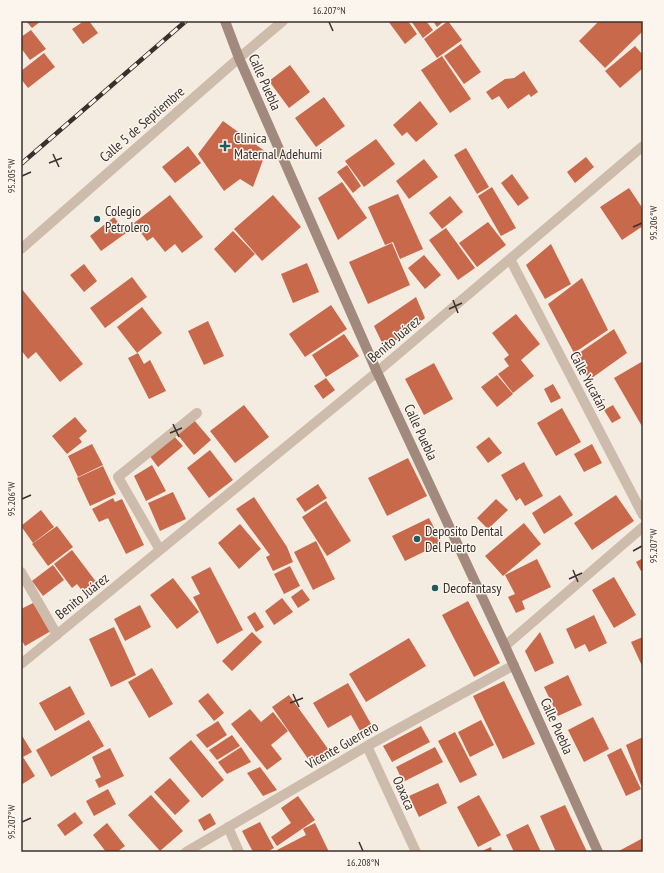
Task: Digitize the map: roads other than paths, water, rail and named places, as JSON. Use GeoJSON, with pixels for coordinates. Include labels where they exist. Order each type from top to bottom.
{"type":"FeatureCollection","features":[{"type":"Feature","properties":{"kind":"street","name":"Calle Puebla"},"geometry":{"type":"LineString","coordinates":[[225,21],[239,58],[377,372],[506,646],[598,852]]}},
{"type":"Feature","properties":{"kind":"street","name":"Calle 5 de Septiembre"},"geometry":{"type":"LineString","coordinates":[[21,249],[283,21]]}},
{"type":"Feature","properties":{"kind":"street","name":"Benito Juárez"},"geometry":{"type":"LineString","coordinates":[[21,664],[377,372],[643,146]]}},
{"type":"Feature","properties":{"kind":"street","name":"Calle Yucatán"},"geometry":{"type":"LineString","coordinates":[[510,259],[643,515]]}},
{"type":"Feature","properties":{"kind":"street"},"geometry":{"type":"LineString","coordinates":[[160,550],[118,477],[197,412]]}},
{"type":"Feature","properties":{"kind":"street"},"geometry":{"type":"LineString","coordinates":[[506,646],[643,527]]}},
{"type":"Feature","properties":{"kind":"street"},"geometry":{"type":"LineString","coordinates":[[21,572],[57,635]]}},
{"type":"Feature","properties":{"kind":"street","name":"Vicente Guerrero"},"geometry":{"type":"LineString","coordinates":[[186,852],[367,746],[514,665]]}},
{"type":"Feature","properties":{"kind":"street","name":"Oaxaca"},"geometry":{"type":"LineString","coordinates":[[367,746],[416,852]]}},
{"type":"Feature","properties":{"kind":"street"},"geometry":{"type":"LineString","coordinates":[[228,827],[240,852]]}},
{"type":"Feature","properties":{"kind":"railway"},"geometry":{"type":"LineString","coordinates":[[21,164],[186,21]]}},
{"type":"Feature","properties":{"kind":"place","name":"Clinica Maternal Adehumi"},"geometry":{"type":"Point","coordinates":[225,146]}},
{"type":"Feature","properties":{"kind":"place","name":"Colegio Petrolero"},"geometry":{"type":"Point","coordinates":[97,219]}},
{"type":"Feature","properties":{"kind":"place","name":"Deposito Dental Del Puerto"},"geometry":{"type":"Point","coordinates":[417,539]}},
{"type":"Feature","properties":{"kind":"place","name":"Decofantasy"},"geometry":{"type":"Point","coordinates":[435,588]}}]}
